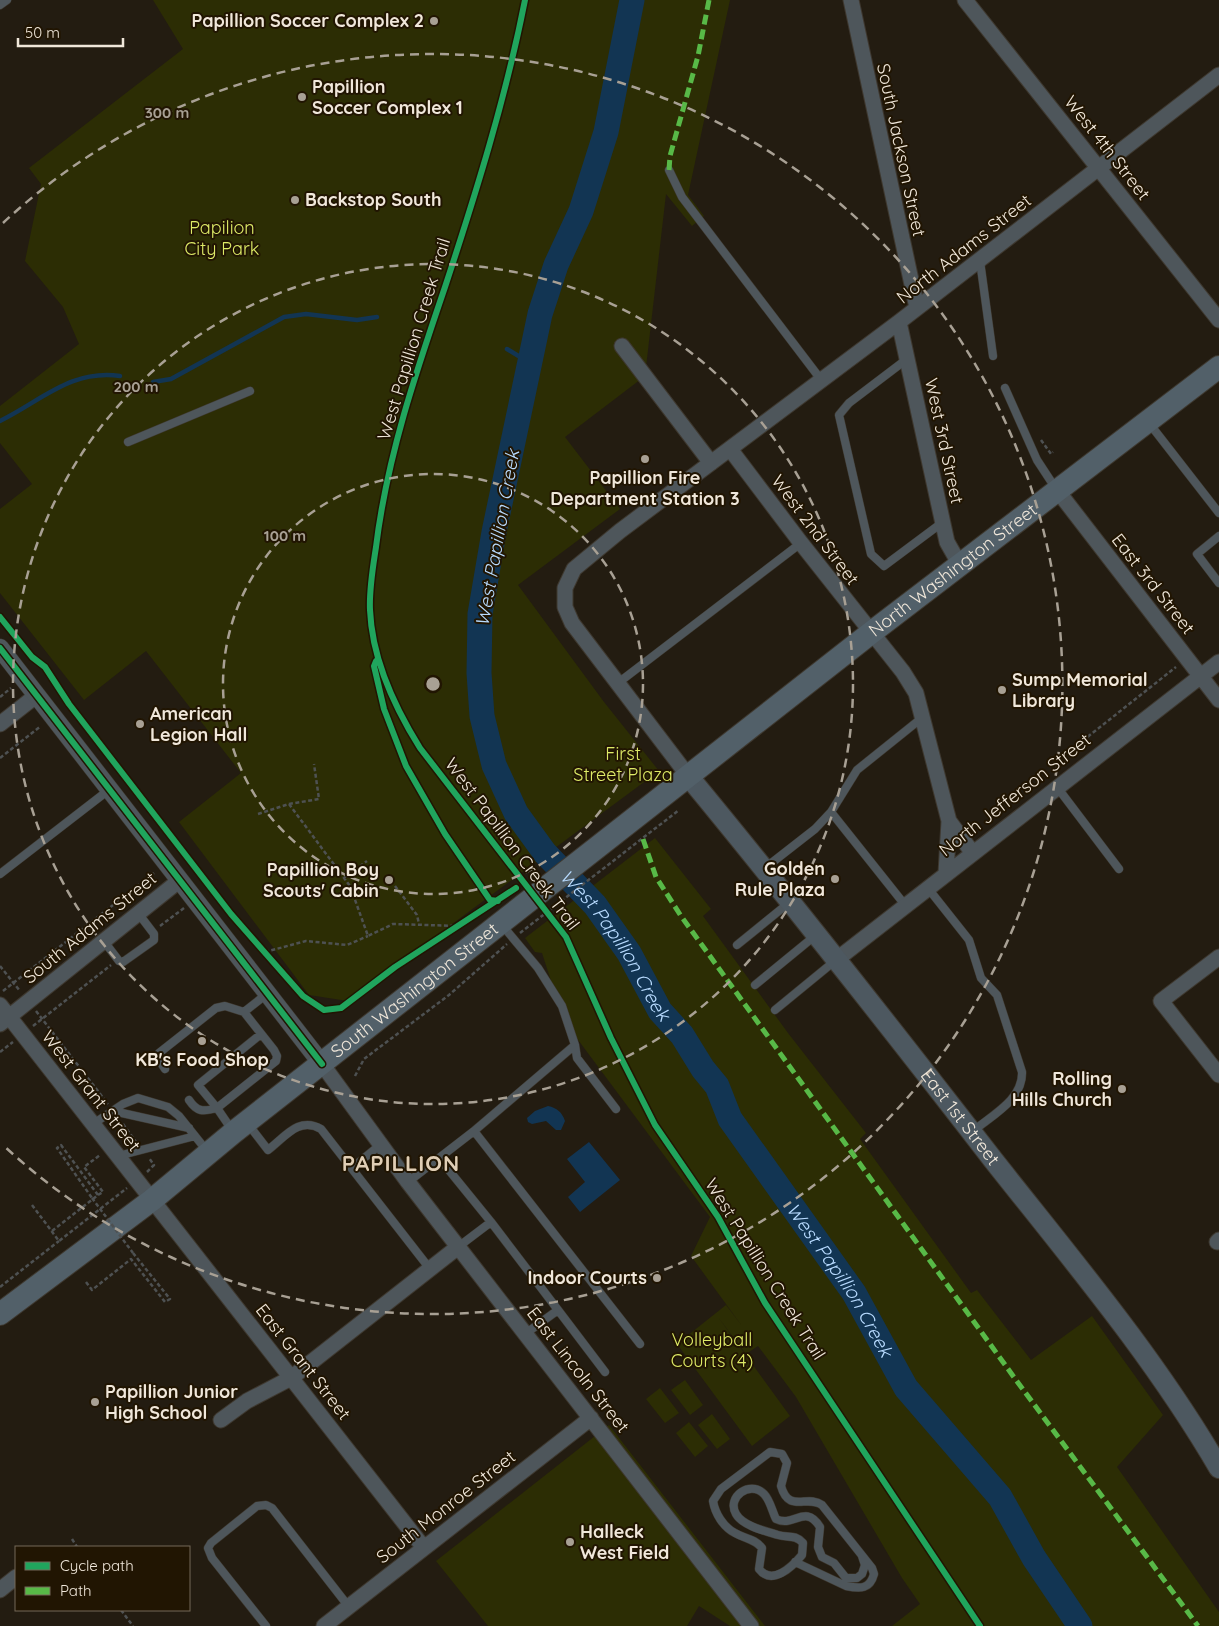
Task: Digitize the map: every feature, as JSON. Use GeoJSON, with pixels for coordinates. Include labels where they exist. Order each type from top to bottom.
{"type":"FeatureCollection","features":[{"type":"Feature","properties":{"kind":"main road","name":"North Washington Street"},"geometry":{"type":"LineString","coordinates":[[689,777],[872,632],[1219,367]]}},
{"type":"Feature","properties":{"kind":"main road","name":"South Washington Street"},"geometry":{"type":"LineString","coordinates":[[0,1314],[152,1200],[202,1144],[240,1127],[322,1064],[537,911],[616,848],[689,777]]}},
{"type":"Feature","properties":{"kind":"main road","name":"East 1st Street"},"geometry":{"type":"LineString","coordinates":[[689,777],[836,960],[1147,1356],[1188,1415],[1219,1468]]}},
{"type":"Feature","properties":{"kind":"street","name":"South Jackson Street"},"geometry":{"type":"LineString","coordinates":[[851,0],[917,308]]}},
{"type":"Feature","properties":{"kind":"street","name":"West 4th Street"},"geometry":{"type":"LineString","coordinates":[[965,0],[1219,320]]}},
{"type":"Feature","properties":{"kind":"street","name":"North Adams Street"},"geometry":{"type":"LineString","coordinates":[[711,464],[980,261],[1219,75]]}},
{"type":"Feature","properties":{"kind":"street","name":"West 3rd Street"},"geometry":{"type":"LineString","coordinates":[[900,322],[947,542],[960,565]]}},
{"type":"Feature","properties":{"kind":"street"},"geometry":{"type":"LineString","coordinates":[[622,346],[711,464],[620,531],[574,569],[565,588],[565,607],[572,623],[689,777]]}},
{"type":"Feature","properties":{"kind":"street","name":"West 2nd Street"},"geometry":{"type":"LineString","coordinates":[[730,449],[800,543],[910,682],[923,717],[949,821]]}},
{"type":"Feature","properties":{"kind":"street","name":"East 3rd Street"},"geometry":{"type":"LineString","coordinates":[[1057,490],[1219,700]]}},
{"type":"Feature","properties":{"kind":"street"},"geometry":{"type":"LineString","coordinates":[[0,648],[322,1064]]}},
{"type":"Feature","properties":{"kind":"street","name":"North Jefferson Street"},"geometry":{"type":"LineString","coordinates":[[836,960],[946,872],[1219,662]]}},
{"type":"Feature","properties":{"kind":"street"},"geometry":{"type":"LineString","coordinates":[[0,724],[37,695]]}},
{"type":"Feature","properties":{"kind":"street"},"geometry":{"type":"LineString","coordinates":[[949,821],[972,852]]}},
{"type":"Feature","properties":{"kind":"street"},"geometry":{"type":"LineString","coordinates":[[946,872],[949,821]]}},
{"type":"Feature","properties":{"kind":"street","name":"South Adams Street"},"geometry":{"type":"LineString","coordinates":[[3,1015],[28,1001],[180,880]]}},
{"type":"Feature","properties":{"kind":"street"},"geometry":{"type":"LineString","coordinates":[[1219,957],[1162,1002],[1219,1074]]}},
{"type":"Feature","properties":{"kind":"street","name":"West Grant Street"},"geometry":{"type":"LineString","coordinates":[[3,1015],[23,1034],[152,1200]]}},
{"type":"Feature","properties":{"kind":"street","name":"East Lincoln Street"},"geometry":{"type":"LineString","coordinates":[[322,1064],[408,1182],[751,1626]]}},
{"type":"Feature","properties":{"kind":"street","name":"East Grant Street"},"geometry":{"type":"LineString","coordinates":[[152,1200],[424,1548]]}},
{"type":"Feature","properties":{"kind":"street"},"geometry":{"type":"LineString","coordinates":[[221,1420],[247,1401],[291,1378],[458,1247]]}},
{"type":"Feature","properties":{"kind":"street","name":"South Monroe Street"},"geometry":{"type":"LineString","coordinates":[[324,1626],[591,1418]]}},
{"type":"Feature","properties":{"kind":"street"},"geometry":{"type":"LineString","coordinates":[[0,1590],[15,1577]]}},
{"type":"Feature","properties":{"kind":"lane"},"geometry":{"type":"LineString","coordinates":[[0,5],[7,0]]}},
{"type":"Feature","properties":{"kind":"lane"},"geometry":{"type":"LineString","coordinates":[[669,170],[682,197],[822,380]]}},
{"type":"Feature","properties":{"kind":"lane"},"geometry":{"type":"LineString","coordinates":[[980,261],[993,356]]}},
{"type":"Feature","properties":{"kind":"lane"},"geometry":{"type":"LineString","coordinates":[[907,359],[849,403],[839,415],[871,554],[884,566],[943,522]]}},
{"type":"Feature","properties":{"kind":"lane"},"geometry":{"type":"LineString","coordinates":[[1005,388],[1037,460],[1057,490]]}},
{"type":"Feature","properties":{"kind":"lane"},"geometry":{"type":"LineString","coordinates":[[128,442],[250,391]]}},
{"type":"Feature","properties":{"kind":"lane"},"geometry":{"type":"LineString","coordinates":[[1148,422],[1219,513]]}},
{"type":"Feature","properties":{"kind":"lane"},"geometry":{"type":"LineString","coordinates":[[1219,536],[1197,554],[1219,583]]}},
{"type":"Feature","properties":{"kind":"lane"},"geometry":{"type":"LineString","coordinates":[[618,683],[800,543]]}},
{"type":"Feature","properties":{"kind":"lane"},"geometry":{"type":"LineString","coordinates":[[763,869],[815,829],[831,812],[857,770],[923,717]]}},
{"type":"Feature","properties":{"kind":"lane"},"geometry":{"type":"LineString","coordinates":[[1057,787],[1119,870]]}},
{"type":"Feature","properties":{"kind":"lane"},"geometry":{"type":"LineString","coordinates":[[0,874],[110,789]]}},
{"type":"Feature","properties":{"kind":"lane"},"geometry":{"type":"LineString","coordinates":[[831,812],[905,905]]}},
{"type":"Feature","properties":{"kind":"lane"},"geometry":{"type":"LineString","coordinates":[[927,887],[969,940],[981,978],[997,994],[1022,1072],[1022,1084],[1017,1095],[972,1132]]}},
{"type":"Feature","properties":{"kind":"lane"},"geometry":{"type":"LineString","coordinates":[[737,945],[790,902]]}},
{"type":"Feature","properties":{"kind":"lane"},"geometry":{"type":"LineString","coordinates":[[103,940],[118,959],[127,962],[154,940],[155,937],[138,913]]}},
{"type":"Feature","properties":{"kind":"lane"},"geometry":{"type":"LineString","coordinates":[[508,931],[538,968],[562,1006],[576,1045],[577,1058],[616,1109]]}},
{"type":"Feature","properties":{"kind":"lane"},"geometry":{"type":"LineString","coordinates":[[755,985],[816,935]]}},
{"type":"Feature","properties":{"kind":"lane"},"geometry":{"type":"LineString","coordinates":[[775,1010],[836,960]]}},
{"type":"Feature","properties":{"kind":"lane"},"geometry":{"type":"LineString","coordinates":[[244,1012],[268,993]]}},
{"type":"Feature","properties":{"kind":"lane"},"geometry":{"type":"LineString","coordinates":[[165,1069],[159,1060],[159,1053],[216,1008],[225,1006],[244,1012],[274,1050],[277,1056],[276,1061],[216,1108],[205,1112],[198,1110],[188,1100]]}},
{"type":"Feature","properties":{"kind":"lane"},"geometry":{"type":"LineString","coordinates":[[261,1034],[198,1085],[216,1108],[268,1150],[302,1125],[313,1124],[321,1129],[430,1269]]}},
{"type":"Feature","properties":{"kind":"lane"},"geometry":{"type":"LineString","coordinates":[[408,1182],[474,1131],[576,1045]]}},
{"type":"Feature","properties":{"kind":"lane"},"geometry":{"type":"LineString","coordinates":[[92,1124],[123,1104],[138,1098],[168,1107],[179,1116],[202,1144]]}},
{"type":"Feature","properties":{"kind":"lane"},"geometry":{"type":"LineString","coordinates":[[113,1111],[189,1128]]}},
{"type":"Feature","properties":{"kind":"lane"},"geometry":{"type":"LineString","coordinates":[[474,1131],[640,1344]]}},
{"type":"Feature","properties":{"kind":"lane"},"geometry":{"type":"LineString","coordinates":[[118,1156],[142,1150],[202,1144]]}},
{"type":"Feature","properties":{"kind":"lane"},"geometry":{"type":"LineString","coordinates":[[352,1168],[380,1145]]}},
{"type":"Feature","properties":{"kind":"lane"},"geometry":{"type":"LineString","coordinates":[[439,1158],[491,1222],[605,1372]]}},
{"type":"Feature","properties":{"kind":"lane"},"geometry":{"type":"LineString","coordinates":[[458,1247],[491,1222]]}},
{"type":"Feature","properties":{"kind":"lane"},"geometry":{"type":"LineString","coordinates":[[525,1334],[558,1310]]}},
{"type":"Feature","properties":{"kind":"lane"},"geometry":{"type":"LineString","coordinates":[[795,1562],[846,1586],[864,1588],[869,1585],[874,1574],[862,1556],[822,1505],[811,1500],[798,1503],[786,1498],[781,1486],[787,1463],[782,1454],[770,1452],[721,1489],[715,1495],[714,1506],[716,1513],[730,1530],[754,1540],[762,1548],[759,1569],[763,1574],[774,1576],[795,1562],[802,1555],[803,1543],[794,1536],[780,1536],[744,1522],[739,1517],[734,1505],[739,1494],[745,1489],[752,1488],[763,1493],[776,1519],[780,1521],[785,1522],[807,1515],[813,1518],[820,1527],[820,1552],[822,1557],[834,1563],[846,1578],[857,1578],[865,1571],[862,1556]]}},
{"type":"Feature","properties":{"kind":"lane"},"geometry":{"type":"LineString","coordinates":[[266,1626],[212,1558],[208,1548],[211,1543],[257,1506],[266,1505],[272,1508],[349,1607]]}},
{"type":"Feature","properties":{"kind":"path"},"geometry":{"type":"LineString","coordinates":[[1037,435],[1051,454],[1053,452]]}},
{"type":"Feature","properties":{"kind":"path"},"geometry":{"type":"LineString","coordinates":[[1052,764],[1187,658]]}},
{"type":"Feature","properties":{"kind":"path"},"geometry":{"type":"LineString","coordinates":[[0,697],[11,688]]}},
{"type":"Feature","properties":{"kind":"path"},"geometry":{"type":"LineString","coordinates":[[0,758],[41,726]]}},
{"type":"Feature","properties":{"kind":"path"},"geometry":{"type":"LineString","coordinates":[[258,814],[289,804],[319,799],[314,764]]}},
{"type":"Feature","properties":{"kind":"path"},"geometry":{"type":"LineString","coordinates":[[289,804],[350,886],[368,936]]}},
{"type":"Feature","properties":{"kind":"path"},"geometry":{"type":"LineString","coordinates":[[355,1076],[364,1059],[449,995],[508,931],[537,911],[616,848],[679,810]]}},
{"type":"Feature","properties":{"kind":"path"},"geometry":{"type":"LineString","coordinates":[[344,878],[367,861]]}},
{"type":"Feature","properties":{"kind":"path"},"geometry":{"type":"LineString","coordinates":[[0,992],[157,870]]}},
{"type":"Feature","properties":{"kind":"path"},"geometry":{"type":"LineString","coordinates":[[395,886],[417,915],[419,924]]}},
{"type":"Feature","properties":{"kind":"path"},"geometry":{"type":"LineString","coordinates":[[152,932],[185,907]]}},
{"type":"Feature","properties":{"kind":"path"},"geometry":{"type":"LineString","coordinates":[[443,936],[466,922]]}},
{"type":"Feature","properties":{"kind":"path"},"geometry":{"type":"LineString","coordinates":[[265,952],[306,942],[347,945],[393,924],[460,926]]}},
{"type":"Feature","properties":{"kind":"path"},"geometry":{"type":"LineString","coordinates":[[259,945],[272,959]]}},
{"type":"Feature","properties":{"kind":"path"},"geometry":{"type":"LineString","coordinates":[[0,1052],[118,959]]}},
{"type":"Feature","properties":{"kind":"path"},"geometry":{"type":"LineString","coordinates":[[0,966],[154,1165],[0,1287]]}},
{"type":"Feature","properties":{"kind":"path"},"geometry":{"type":"LineString","coordinates":[[86,1282],[92,1290],[131,1259],[165,1302],[170,1299],[133,1253],[57,1148],[61,1145],[98,1195]]}},
{"type":"Feature","properties":{"kind":"path"},"geometry":{"type":"LineString","coordinates":[[52,1232],[102,1192],[84,1167],[100,1155]]}},
{"type":"Feature","properties":{"kind":"path"},"geometry":{"type":"LineString","coordinates":[[32,1205],[59,1241]]}},
{"type":"Feature","properties":{"kind":"path"},"geometry":{"type":"LineString","coordinates":[[72,1539],[76,1546]]}},
{"type":"Feature","properties":{"kind":"path"},"geometry":{"type":"LineString","coordinates":[[122,1611],[133,1626]]}},
{"type":"Feature","properties":{"kind":"green space"},"geometry":{"type":"Polygon","coordinates":[[[153,0],[730,0],[688,195],[704,216],[692,226],[666,194],[645,376],[565,437],[620,509],[518,585],[604,702],[659,771],[348,1001],[309,995],[179,822],[241,773],[146,651],[84,700],[0,593],[0,509],[32,484],[0,443],[0,406],[79,344],[63,307],[25,261],[41,184],[29,168],[183,49],[153,0]]]}},
{"type":"Feature","properties":{"kind":"green space","name":"Volleyball Courts (4)"},"geometry":{"type":"Polygon","coordinates":[[[655,838],[711,909],[703,916],[788,1033],[866,1133],[860,1139],[971,1293],[977,1290],[1031,1360],[1092,1316],[1163,1415],[1117,1467],[1219,1612],[1219,1626],[892,1626],[920,1604],[902,1578],[796,1397],[758,1346],[746,1354],[718,1317],[790,1416],[752,1446],[677,1344],[726,1305],[742,1326],[691,1256],[710,1217],[564,1021],[542,953],[535,952],[525,938],[655,838]]]}},
{"type":"Feature","properties":{"kind":"green space"},"geometry":{"type":"Polygon","coordinates":[[[685,1380],[703,1405],[690,1415],[671,1390],[685,1380]]]}},
{"type":"Feature","properties":{"kind":"green space"},"geometry":{"type":"Polygon","coordinates":[[[660,1388],[679,1413],[665,1423],[646,1399],[660,1388]]]}},
{"type":"Feature","properties":{"kind":"green space"},"geometry":{"type":"Polygon","coordinates":[[[712,1414],[730,1439],[717,1449],[698,1425],[712,1414]]]}},
{"type":"Feature","properties":{"kind":"green space"},"geometry":{"type":"Polygon","coordinates":[[[689,1422],[708,1446],[695,1457],[676,1433],[689,1422]]]}},
{"type":"Feature","properties":{"kind":"green space","name":"Halleck West Field"},"geometry":{"type":"Polygon","coordinates":[[[609,1425],[765,1626],[730,1626],[699,1606],[687,1626],[488,1626],[436,1561],[609,1425]]]}},
{"type":"Feature","properties":{"kind":"water"},"geometry":{"type":"Polygon","coordinates":[[[548,1106],[557,1109],[561,1113],[565,1121],[561,1130],[556,1130],[546,1121],[532,1124],[528,1122],[527,1118],[535,1111],[548,1106]]]}},
{"type":"Feature","properties":{"kind":"water"},"geometry":{"type":"Polygon","coordinates":[[[589,1142],[620,1180],[580,1212],[568,1197],[585,1182],[567,1159],[589,1142]]]}},
{"type":"Feature","properties":{"kind":"waterway","name":"West Papillion Creek"},"geometry":{"type":"LineString","coordinates":[[632,0],[606,132],[581,211],[556,265],[540,314],[494,532],[480,614],[479,673],[482,716],[494,765],[516,813],[545,853],[595,905],[629,953],[660,1011],[682,1035],[703,1069],[717,1086],[730,1119],[854,1293],[906,1388],[1000,1497],[1034,1558],[1080,1626]]}},
{"type":"Feature","properties":{"kind":"waterway"},"geometry":{"type":"LineString","coordinates":[[153,382],[171,379],[284,317],[306,314],[357,320],[377,317]]}},
{"type":"Feature","properties":{"kind":"waterway"},"geometry":{"type":"LineString","coordinates":[[507,349],[530,363]]}},
{"type":"Feature","properties":{"kind":"waterway"},"geometry":{"type":"LineString","coordinates":[[0,421],[71,382],[86,377],[102,375],[120,376]]}},
{"type":"Feature","properties":{"kind":"marked path"},"geometry":{"type":"LineString","coordinates":[[669,170],[670,156],[698,56],[709,0]]}},
{"type":"Feature","properties":{"kind":"marked path"},"geometry":{"type":"LineString","coordinates":[[643,839],[656,877],[681,916],[1016,1380],[1198,1626]]}},
{"type":"Feature","properties":{"kind":"cycle path","name":"West Papillion Creek Trail"},"geometry":{"type":"LineString","coordinates":[[525,0],[509,73],[490,145],[457,252],[413,383],[387,480],[370,594],[372,628],[380,664],[402,716],[420,748],[566,937],[611,1038],[655,1125],[718,1217],[765,1303],[980,1626]]}},
{"type":"Feature","properties":{"kind":"cycle path"},"geometry":{"type":"LineString","coordinates":[[0,617],[32,657],[45,667],[69,704],[231,914],[303,996],[324,1010],[341,1008],[395,967],[516,888]]}},
{"type":"Feature","properties":{"kind":"cycle path"},"geometry":{"type":"LineString","coordinates":[[0,648],[322,1064]]}},
{"type":"Feature","properties":{"kind":"cycle path"},"geometry":{"type":"LineString","coordinates":[[376,661],[374,666],[384,709],[406,766],[445,834],[490,900],[498,901]]}},
{"type":"Feature","properties":{"kind":"place","name":"Papillion Soccer Complex 2"},"geometry":{"type":"Point","coordinates":[434,21]}},
{"type":"Feature","properties":{"kind":"place","name":"Papillion Soccer Complex 1"},"geometry":{"type":"Point","coordinates":[302,97]}},
{"type":"Feature","properties":{"kind":"place","name":"Backstop South"},"geometry":{"type":"Point","coordinates":[295,200]}},
{"type":"Feature","properties":{"kind":"place","name":"Papillion Fire Department Station 3"},"geometry":{"type":"Point","coordinates":[645,459]}},
{"type":"Feature","properties":{"kind":"place","name":"Sump Memorial Library"},"geometry":{"type":"Point","coordinates":[1002,690]}},
{"type":"Feature","properties":{"kind":"place","name":"American Legion Hall"},"geometry":{"type":"Point","coordinates":[140,724]}},
{"type":"Feature","properties":{"kind":"place","name":"Golden Rule Plaza"},"geometry":{"type":"Point","coordinates":[835,879]}},
{"type":"Feature","properties":{"kind":"place","name":"Papillion Boy Scouts' Cabin"},"geometry":{"type":"Point","coordinates":[389,880]}},
{"type":"Feature","properties":{"kind":"place","name":"KB's Food Shop"},"geometry":{"type":"Point","coordinates":[202,1041]}},
{"type":"Feature","properties":{"kind":"place","name":"Rolling Hills Church"},"geometry":{"type":"Point","coordinates":[1122,1089]}},
{"type":"Feature","properties":{"kind":"place","name":"Indoor Courts"},"geometry":{"type":"Point","coordinates":[657,1278]}},
{"type":"Feature","properties":{"kind":"place","name":"Papillion Junior High School"},"geometry":{"type":"Point","coordinates":[95,1402]}},
{"type":"Feature","properties":{"kind":"place","name":"Halleck West Field"},"geometry":{"type":"Point","coordinates":[570,1542]}},
{"type":"Feature","properties":{"kind":"district","name":"PAPILLION"},"geometry":{"type":"Point","coordinates":[401,1163]}},
{"type":"Feature","properties":{"kind":"park label","name":"Papilion City Park"},"geometry":{"type":"Point","coordinates":[222,238]}},
{"type":"Feature","properties":{"kind":"park label","name":"First Street Plaza"},"geometry":{"type":"Point","coordinates":[623,764]}}]}
